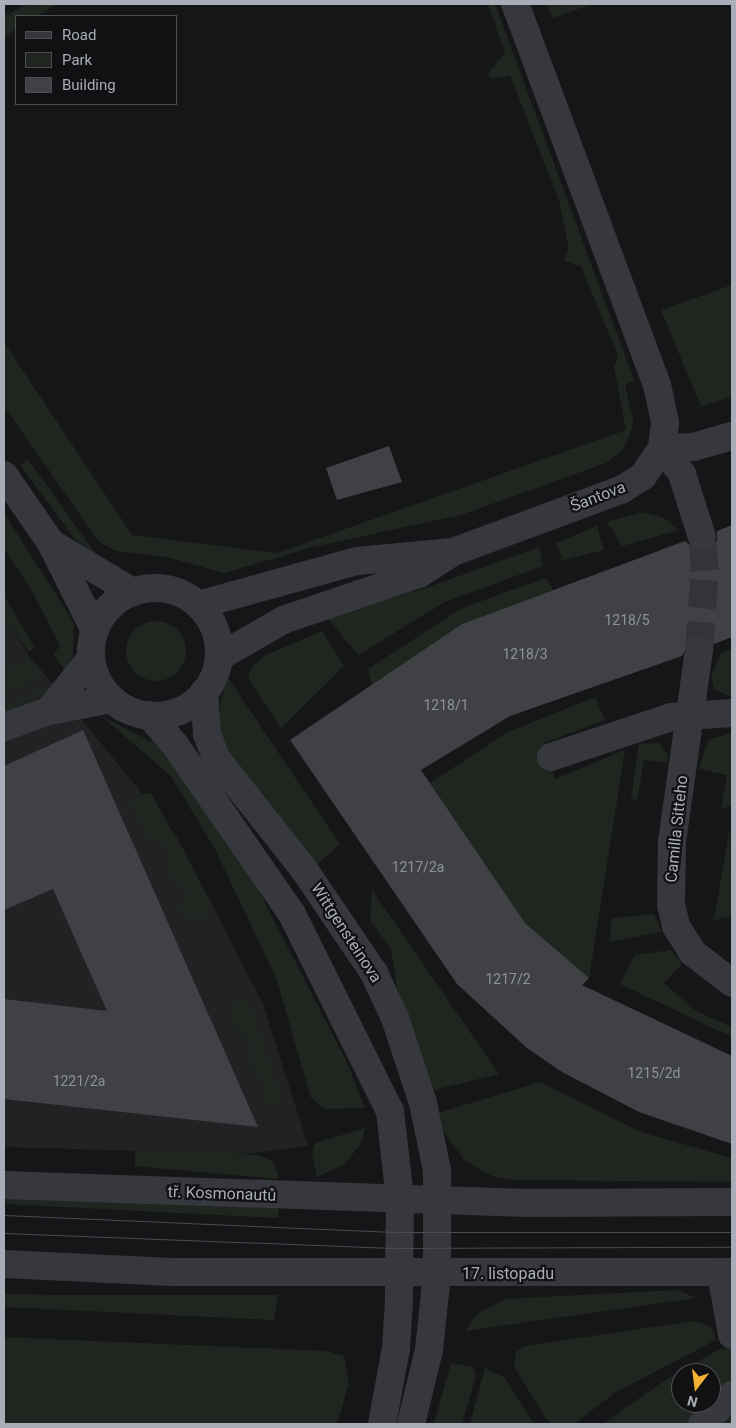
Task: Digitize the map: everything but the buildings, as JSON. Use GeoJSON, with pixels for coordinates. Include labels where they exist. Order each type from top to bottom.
{"type":"FeatureCollection","features":[{"type":"Feature","properties":{"kind":"street"},"geometry":{"type":"LineString","coordinates":[[516,4],[657,384],[665,422],[662,448],[682,474],[702,537]]}},
{"type":"Feature","properties":{"kind":"street"},"geometry":{"type":"LineString","coordinates":[[662,448],[693,447],[732,436]]}},
{"type":"Feature","properties":{"kind":"street","name":"Šantova"},"geometry":{"type":"LineString","coordinates":[[219,657],[283,620],[419,574],[453,552],[621,490],[643,476],[662,448]]}},
{"type":"Feature","properties":{"kind":"street"},"geometry":{"type":"LineString","coordinates":[[4,475],[51,544],[94,629]]}},
{"type":"Feature","properties":{"kind":"street"},"geometry":{"type":"LineString","coordinates":[[51,544],[133,592]]}},
{"type":"Feature","properties":{"kind":"street","name":"Šantova"},"geometry":{"type":"LineString","coordinates":[[198,605],[357,561],[453,552]]}},
{"type":"Feature","properties":{"kind":"street"},"geometry":{"type":"LineString","coordinates":[[219,657],[214,628],[198,605],[168,589],[133,592],[114,602],[94,629],[91,658],[97,680],[112,699],[149,715],[272,883],[326,976],[390,1112],[400,1199],[399,1274],[396,1348],[382,1424]]}},
{"type":"Feature","properties":{"kind":"street","name":"Camilla Sitteho"},"geometry":{"type":"LineString","coordinates":[[698,650],[692,714],[672,841],[671,904],[676,926],[692,952],[732,983]]}},
{"type":"Feature","properties":{"kind":"street","name":"Wittgensteinova"},"geometry":{"type":"LineString","coordinates":[[219,657],[204,692],[207,734],[216,758],[322,895],[387,998],[423,1103],[440,1200],[437,1274]]}},
{"type":"Feature","properties":{"kind":"street"},"geometry":{"type":"LineString","coordinates":[[49,710],[91,658]]}},
{"type":"Feature","properties":{"kind":"street","name":"Wittgensteinova"},"geometry":{"type":"LineString","coordinates":[[149,715],[180,711],[204,692]]}},
{"type":"Feature","properties":{"kind":"street"},"geometry":{"type":"LineString","coordinates":[[4,727],[49,710],[112,699]]}},
{"type":"Feature","properties":{"kind":"street"},"geometry":{"type":"LineString","coordinates":[[551,757],[636,726],[692,714],[732,713]]}},
{"type":"Feature","properties":{"kind":"street","name":"tř. Kosmonautů"},"geometry":{"type":"LineString","coordinates":[[4,1185],[440,1200]]}},
{"type":"Feature","properties":{"kind":"street"},"geometry":{"type":"LineString","coordinates":[[440,1200],[732,1202]]}},
{"type":"Feature","properties":{"kind":"street"},"geometry":{"type":"LineString","coordinates":[[4,1264],[172,1272],[437,1274],[425,1370],[412,1424]]}},
{"type":"Feature","properties":{"kind":"street"},"geometry":{"type":"LineString","coordinates":[[727,1272],[732,1335]]}},
{"type":"Feature","properties":{"kind":"street","name":"17. listopadu"},"geometry":{"type":"LineString","coordinates":[[437,1274],[727,1272]]}},
{"type":"Feature","properties":{"kind":"street"},"geometry":{"type":"LineString","coordinates":[[702,1424],[732,1395]]}},
{"type":"Feature","properties":{"kind":"shaded area"},"geometry":{"type":"Polygon","coordinates":[[[4,614],[28,654],[176,835],[263,1004],[308,1146],[245,1154],[4,1147],[4,614]]]}},
{"type":"Feature","properties":{"kind":"green space"},"geometry":{"type":"Polygon","coordinates":[[[28,4],[57,4],[38,15],[15,15],[15,30],[4,37],[4,16],[28,4]]]}},
{"type":"Feature","properties":{"kind":"green space"},"geometry":{"type":"Polygon","coordinates":[[[488,4],[495,4],[634,380],[625,385],[634,423],[623,450],[606,463],[461,515],[313,547],[224,573],[167,557],[116,551],[99,542],[4,406],[4,342],[132,535],[277,553],[626,430],[614,367],[618,356],[581,266],[564,261],[569,248],[559,201],[510,76],[491,78],[488,74],[505,52],[488,4]]]}},
{"type":"Feature","properties":{"kind":"green space"},"geometry":{"type":"Polygon","coordinates":[[[547,4],[592,4],[553,18],[547,4]]]}},
{"type":"Feature","properties":{"kind":"green space"},"geometry":{"type":"Polygon","coordinates":[[[732,285],[732,396],[701,407],[661,310],[732,285]]]}},
{"type":"Feature","properties":{"kind":"green space"},"geometry":{"type":"Polygon","coordinates":[[[28,459],[98,557],[74,538],[20,465],[28,459]]]}},
{"type":"Feature","properties":{"kind":"green space"},"geometry":{"type":"Polygon","coordinates":[[[643,512],[664,518],[679,530],[622,546],[607,522],[643,512]]]}},
{"type":"Feature","properties":{"kind":"green space"},"geometry":{"type":"Polygon","coordinates":[[[4,513],[74,623],[73,656],[65,671],[53,654],[60,646],[31,589],[4,549],[4,513]]]}},
{"type":"Feature","properties":{"kind":"green space"},"geometry":{"type":"Polygon","coordinates":[[[597,526],[604,550],[563,560],[556,543],[597,526]]]}},
{"type":"Feature","properties":{"kind":"green space"},"geometry":{"type":"Polygon","coordinates":[[[539,547],[543,566],[445,602],[358,655],[326,616],[426,588],[539,547]]]}},
{"type":"Feature","properties":{"kind":"green space"},"geometry":{"type":"Polygon","coordinates":[[[546,578],[553,590],[462,624],[372,685],[368,669],[462,608],[546,578]]]}},
{"type":"Feature","properties":{"kind":"green space"},"geometry":{"type":"Polygon","coordinates":[[[4,595],[35,648],[29,652],[4,616],[4,595]]]}},
{"type":"Feature","properties":{"kind":"green space"},"geometry":{"type":"Polygon","coordinates":[[[150,621],[162,621],[178,629],[184,639],[186,651],[184,663],[178,673],[162,681],[150,681],[134,673],[126,657],[126,645],[134,629],[150,621]]]}},
{"type":"Feature","properties":{"kind":"green space"},"geometry":{"type":"Polygon","coordinates":[[[322,631],[344,666],[281,728],[248,678],[251,668],[266,655],[322,631]]]}},
{"type":"Feature","properties":{"kind":"green space"},"geometry":{"type":"Polygon","coordinates":[[[732,648],[732,697],[714,689],[711,676],[721,654],[732,648]]]}},
{"type":"Feature","properties":{"kind":"green space"},"geometry":{"type":"Polygon","coordinates":[[[28,657],[39,672],[37,679],[4,695],[4,671],[28,657]]]}},
{"type":"Feature","properties":{"kind":"green space"},"geometry":{"type":"Polygon","coordinates":[[[228,678],[340,844],[313,868],[220,742],[220,703],[228,678]]]}},
{"type":"Feature","properties":{"kind":"green space"},"geometry":{"type":"Polygon","coordinates":[[[44,687],[52,689],[4,714],[4,707],[44,687]]]}},
{"type":"Feature","properties":{"kind":"green space"},"geometry":{"type":"Polygon","coordinates":[[[595,697],[605,720],[544,743],[555,779],[625,750],[589,978],[525,923],[430,783],[508,732],[595,697]]]}},
{"type":"Feature","properties":{"kind":"green space"},"geometry":{"type":"Polygon","coordinates":[[[101,716],[158,745],[251,876],[346,1060],[365,1108],[325,1109],[311,1098],[276,978],[215,849],[170,775],[101,716]]]}},
{"type":"Feature","properties":{"kind":"green space"},"geometry":{"type":"Polygon","coordinates":[[[732,733],[732,806],[721,809],[727,775],[699,769],[708,740],[732,733]]]}},
{"type":"Feature","properties":{"kind":"green space"},"geometry":{"type":"Polygon","coordinates":[[[659,743],[668,755],[667,763],[644,760],[637,800],[631,799],[639,744],[659,743]]]}},
{"type":"Feature","properties":{"kind":"green space"},"geometry":{"type":"Polygon","coordinates":[[[151,793],[212,905],[206,918],[182,915],[179,907],[188,892],[165,872],[169,846],[150,840],[131,804],[136,795],[151,793]]]}},
{"type":"Feature","properties":{"kind":"green space"},"geometry":{"type":"Polygon","coordinates":[[[730,827],[732,916],[714,920],[730,827]]]}},
{"type":"Feature","properties":{"kind":"green space"},"geometry":{"type":"Polygon","coordinates":[[[372,890],[499,1074],[430,1091],[399,1000],[391,949],[370,920],[372,890]]]}},
{"type":"Feature","properties":{"kind":"green space"},"geometry":{"type":"Polygon","coordinates":[[[654,914],[662,932],[609,942],[612,918],[654,914]]]}},
{"type":"Feature","properties":{"kind":"green space"},"geometry":{"type":"Polygon","coordinates":[[[671,950],[682,964],[664,983],[696,1011],[732,1027],[732,1037],[620,984],[635,955],[671,950]]]}},
{"type":"Feature","properties":{"kind":"green space"},"geometry":{"type":"Polygon","coordinates":[[[247,998],[282,1096],[280,1104],[273,1107],[262,1098],[262,1080],[249,1064],[253,1044],[229,1021],[234,1002],[247,998]]]}},
{"type":"Feature","properties":{"kind":"green space"},"geometry":{"type":"Polygon","coordinates":[[[540,1082],[641,1132],[732,1158],[732,1182],[512,1180],[492,1176],[464,1160],[444,1132],[438,1113],[540,1082]]]}},
{"type":"Feature","properties":{"kind":"green space"},"geometry":{"type":"Polygon","coordinates":[[[365,1128],[362,1142],[345,1164],[317,1177],[312,1155],[315,1143],[365,1128]]]}},
{"type":"Feature","properties":{"kind":"green space"},"geometry":{"type":"Polygon","coordinates":[[[135,1149],[259,1155],[273,1161],[279,1179],[135,1166],[135,1149]]]}},
{"type":"Feature","properties":{"kind":"green space"},"geometry":{"type":"Polygon","coordinates":[[[4,1194],[279,1206],[278,1218],[4,1204],[4,1194]]]}},
{"type":"Feature","properties":{"kind":"green space"},"geometry":{"type":"Polygon","coordinates":[[[677,1290],[696,1298],[465,1331],[477,1314],[505,1299],[677,1290]]]}},
{"type":"Feature","properties":{"kind":"green space"},"geometry":{"type":"Polygon","coordinates":[[[4,1294],[278,1295],[274,1320],[4,1307],[4,1294]]]}},
{"type":"Feature","properties":{"kind":"green space"},"geometry":{"type":"Polygon","coordinates":[[[693,1321],[711,1326],[716,1340],[616,1392],[574,1424],[550,1424],[514,1367],[516,1352],[525,1346],[693,1321]]]}},
{"type":"Feature","properties":{"kind":"green space"},"geometry":{"type":"Polygon","coordinates":[[[4,1337],[326,1351],[344,1356],[349,1383],[337,1424],[4,1424],[4,1337]]]}},
{"type":"Feature","properties":{"kind":"green space"},"geometry":{"type":"Polygon","coordinates":[[[732,1348],[732,1424],[603,1424],[671,1377],[671,1413],[721,1413],[721,1363],[696,1363],[718,1350],[732,1348]]]}},
{"type":"Feature","properties":{"kind":"green space"},"geometry":{"type":"Polygon","coordinates":[[[451,1363],[473,1367],[476,1375],[462,1424],[434,1424],[451,1363]]]}},
{"type":"Feature","properties":{"kind":"green space"},"geometry":{"type":"Polygon","coordinates":[[[485,1368],[505,1378],[534,1424],[470,1424],[485,1368]]]}},
{"type":"Feature","properties":{"kind":"tunnel"},"geometry":{"type":"LineString","coordinates":[[699,650],[705,571],[702,537]]}},
{"type":"Feature","properties":{"kind":"tram line"},"geometry":{"type":"LineString","coordinates":[[4,1215],[400,1232],[732,1232]]}},
{"type":"Feature","properties":{"kind":"tram line"},"geometry":{"type":"LineString","coordinates":[[4,1233],[399,1248],[732,1247]]}}]}
